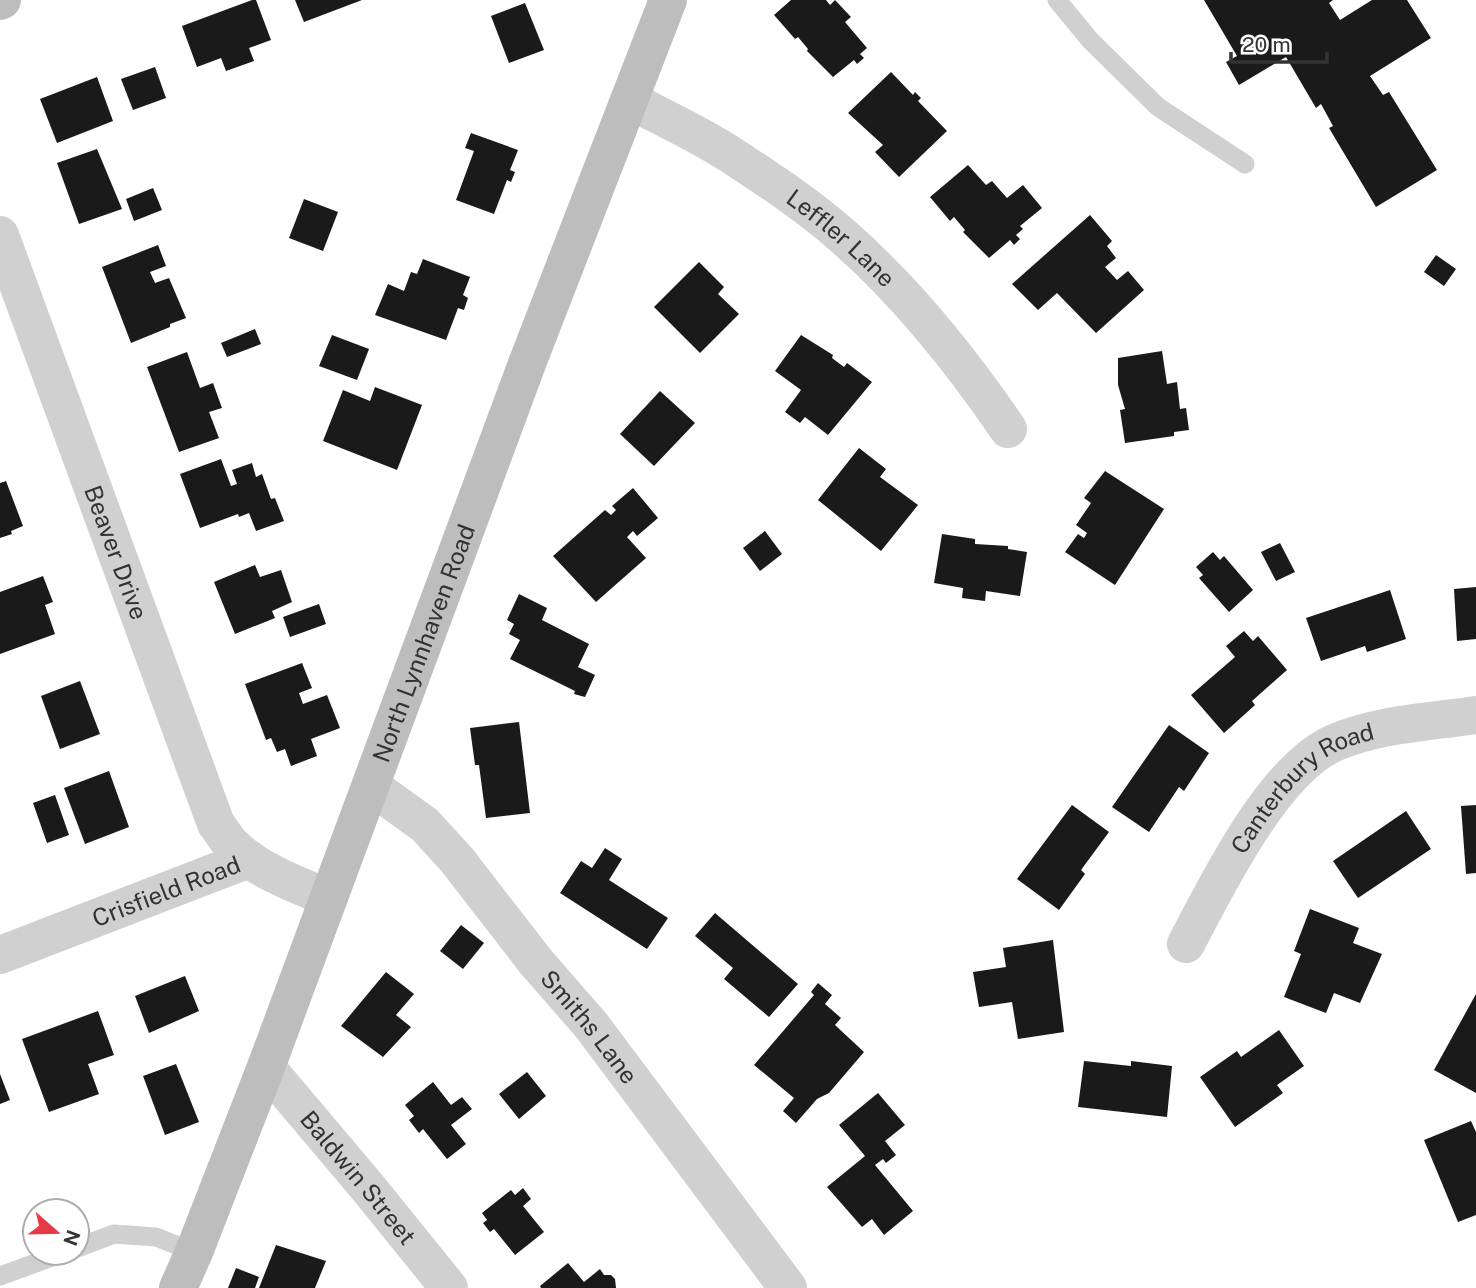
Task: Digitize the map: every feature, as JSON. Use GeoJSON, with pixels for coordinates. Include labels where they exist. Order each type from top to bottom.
{"type":"FeatureCollection","features":[{"type":"Feature","properties":{"kind":"street","name":"North Lynnhaven Road"},"geometry":{"type":"LineString","coordinates":[[178,1288],[266,1067],[528,361],[668,0]]}},
{"type":"Feature","properties":{"kind":"street","name":"Leffler Lane"},"geometry":{"type":"LineString","coordinates":[[629,100],[726,151],[793,197],[844,237],[943,341],[1008,429]]}},
{"type":"Feature","properties":{"kind":"street","name":"Beaver Drive"},"geometry":{"type":"LineString","coordinates":[[0,235],[216,824],[233,846],[249,859]]}},
{"type":"Feature","properties":{"kind":"street","name":"Canterbury Road"},"geometry":{"type":"LineString","coordinates":[[1186,944],[1230,862],[1283,783],[1308,759],[1332,744],[1370,730],[1476,715]]}},
{"type":"Feature","properties":{"kind":"street","name":"Smiths Lane"},"geometry":{"type":"LineString","coordinates":[[371,786],[425,825],[457,860],[536,962],[591,1025],[788,1288]]}},
{"type":"Feature","properties":{"kind":"street","name":"Crisfield Road"},"geometry":{"type":"LineString","coordinates":[[0,955],[249,859],[329,898]]}},
{"type":"Feature","properties":{"kind":"street","name":"Baldwin Street"},"geometry":{"type":"LineString","coordinates":[[266,1067],[449,1288]]}},
{"type":"Feature","properties":{"kind":"lane"},"geometry":{"type":"LineString","coordinates":[[1057,0],[1090,40],[1158,107],[1245,164]]}},
{"type":"Feature","properties":{"kind":"lane"},"geometry":{"type":"LineString","coordinates":[[91,1243],[114,1234],[156,1237],[194,1252]]}},
{"type":"Feature","properties":{"kind":"lane"},"geometry":{"type":"LineString","coordinates":[[0,1276],[25,1267]]}},
{"type":"Feature","properties":{"kind":"building"},"geometry":{"type":"Polygon","coordinates":[[[256,0],[271,40],[249,48],[254,61],[226,71],[221,58],[197,67],[182,26],[256,0]]]}},
{"type":"Feature","properties":{"kind":"building"},"geometry":{"type":"Polygon","coordinates":[[[295,0],[362,0],[304,22],[295,0]]]}},
{"type":"Feature","properties":{"kind":"building"},"geometry":{"type":"Polygon","coordinates":[[[791,0],[826,0],[830,5],[835,0],[851,17],[845,22],[867,48],[860,54],[864,58],[857,64],[854,60],[833,77],[807,51],[798,37],[795,39],[774,15],[791,0]]]}},
{"type":"Feature","properties":{"kind":"building"},"geometry":{"type":"Polygon","coordinates":[[[1204,0],[1333,0],[1329,3],[1340,20],[1372,0],[1407,0],[1431,38],[1370,76],[1383,95],[1389,92],[1437,170],[1376,207],[1329,128],[1333,126],[1321,104],[1316,108],[1286,57],[1239,85],[1226,62],[1237,56],[1204,0]]]}},
{"type":"Feature","properties":{"kind":"building"},"geometry":{"type":"Polygon","coordinates":[[[525,3],[544,50],[509,63],[491,16],[525,3]]]}},
{"type":"Feature","properties":{"kind":"building"},"geometry":{"type":"Polygon","coordinates":[[[155,67],[166,98],[133,110],[121,79],[155,67]]]}},
{"type":"Feature","properties":{"kind":"building"},"geometry":{"type":"Polygon","coordinates":[[[891,72],[913,95],[915,92],[921,98],[918,101],[947,131],[899,177],[875,152],[883,145],[848,113],[891,72]]]}},
{"type":"Feature","properties":{"kind":"building"},"geometry":{"type":"Polygon","coordinates":[[[97,77],[113,121],[57,143],[40,99],[97,77]]]}},
{"type":"Feature","properties":{"kind":"building"},"geometry":{"type":"Polygon","coordinates":[[[471,133],[518,150],[510,170],[515,172],[511,182],[507,180],[494,214],[456,200],[474,151],[465,148],[471,133]]]}},
{"type":"Feature","properties":{"kind":"building"},"geometry":{"type":"Polygon","coordinates":[[[97,149],[122,209],[79,224],[57,163],[97,149]]]}},
{"type":"Feature","properties":{"kind":"building"},"geometry":{"type":"Polygon","coordinates":[[[968,165],[986,185],[992,181],[1007,198],[1023,185],[1042,208],[1020,226],[1023,229],[1016,235],[1020,239],[1014,245],[1010,240],[989,258],[963,232],[965,230],[954,217],[950,221],[930,197],[968,165]]]}},
{"type":"Feature","properties":{"kind":"building"},"geometry":{"type":"Polygon","coordinates":[[[153,188],[162,210],[134,221],[126,199],[153,188]]]}},
{"type":"Feature","properties":{"kind":"building"},"geometry":{"type":"Polygon","coordinates":[[[304,199],[338,212],[323,251],[289,238],[304,199]]]}},
{"type":"Feature","properties":{"kind":"building"},"geometry":{"type":"Polygon","coordinates":[[[1090,215],[1112,241],[1107,246],[1116,258],[1105,267],[1117,280],[1128,271],[1144,290],[1096,333],[1057,293],[1038,310],[1012,284],[1090,215]]]}},
{"type":"Feature","properties":{"kind":"building"},"geometry":{"type":"Polygon","coordinates":[[[158,245],[166,266],[150,272],[155,283],[169,278],[186,318],[131,343],[102,267],[158,245]]]}},
{"type":"Feature","properties":{"kind":"building"},"geometry":{"type":"Polygon","coordinates":[[[1436,255],[1456,269],[1444,286],[1424,272],[1436,255]]]}},
{"type":"Feature","properties":{"kind":"building"},"geometry":{"type":"Polygon","coordinates":[[[423,259],[470,277],[463,295],[468,298],[464,310],[458,308],[446,340],[375,315],[388,284],[404,291],[411,272],[417,274],[423,259]]]}},
{"type":"Feature","properties":{"kind":"building"},"geometry":{"type":"Polygon","coordinates":[[[699,262],[724,287],[718,294],[739,314],[700,353],[654,307],[699,262]]]}},
{"type":"Feature","properties":{"kind":"building"},"geometry":{"type":"Polygon","coordinates":[[[255,329],[261,344],[227,357],[221,343],[255,329]]]}},
{"type":"Feature","properties":{"kind":"building"},"geometry":{"type":"Polygon","coordinates":[[[332,335],[369,349],[357,380],[319,366],[332,335]]]}},
{"type":"Feature","properties":{"kind":"building"},"geometry":{"type":"Polygon","coordinates":[[[801,335],[833,355],[832,358],[844,367],[847,363],[872,382],[828,435],[805,417],[800,423],[785,412],[801,390],[775,371],[801,335]]]}},
{"type":"Feature","properties":{"kind":"building"},"geometry":{"type":"Polygon","coordinates":[[[1162,351],[1167,384],[1177,382],[1180,409],[1186,408],[1189,430],[1174,432],[1174,436],[1125,443],[1120,410],[1125,409],[1118,385],[1118,358],[1162,351]]]}},
{"type":"Feature","properties":{"kind":"building"},"geometry":{"type":"Polygon","coordinates":[[[187,352],[200,388],[213,383],[222,408],[209,412],[219,438],[179,452],[147,367],[187,352]]]}},
{"type":"Feature","properties":{"kind":"building"},"geometry":{"type":"Polygon","coordinates":[[[375,387],[422,405],[397,470],[323,441],[343,390],[370,401],[375,387]]]}},
{"type":"Feature","properties":{"kind":"building"},"geometry":{"type":"Polygon","coordinates":[[[660,391],[695,423],[654,466],[620,434],[660,391]]]}},
{"type":"Feature","properties":{"kind":"building"},"geometry":{"type":"Polygon","coordinates":[[[859,448],[886,469],[880,477],[918,505],[881,551],[818,500],[859,448]]]}},
{"type":"Feature","properties":{"kind":"building"},"geometry":{"type":"Polygon","coordinates":[[[221,459],[231,486],[237,484],[232,470],[252,463],[256,477],[262,474],[271,499],[275,498],[284,521],[256,531],[249,513],[239,517],[238,514],[200,528],[180,474],[221,459]]]}},
{"type":"Feature","properties":{"kind":"building"},"geometry":{"type":"Polygon","coordinates":[[[1105,471],[1164,509],[1115,585],[1065,552],[1078,534],[1084,538],[1087,533],[1076,525],[1091,503],[1084,498],[1105,471]]]}},
{"type":"Feature","properties":{"kind":"building"},"geometry":{"type":"Polygon","coordinates":[[[6,481],[23,526],[0,538],[0,483],[6,481]]]}},
{"type":"Feature","properties":{"kind":"building"},"geometry":{"type":"Polygon","coordinates":[[[633,488],[658,518],[637,536],[633,531],[627,537],[646,558],[596,602],[553,556],[605,510],[611,515],[616,510],[612,506],[633,488]]]}},
{"type":"Feature","properties":{"kind":"building"},"geometry":{"type":"Polygon","coordinates":[[[765,531],[782,554],[760,571],[743,548],[765,531]]]}},
{"type":"Feature","properties":{"kind":"building"},"geometry":{"type":"Polygon","coordinates":[[[942,534],[975,539],[975,544],[1008,546],[1008,549],[1027,552],[1020,596],[986,591],[985,601],[962,598],[963,588],[934,583],[942,534]]]}},
{"type":"Feature","properties":{"kind":"building"},"geometry":{"type":"Polygon","coordinates":[[[1280,543],[1295,572],[1276,581],[1261,552],[1280,543]]]}},
{"type":"Feature","properties":{"kind":"building"},"geometry":{"type":"Polygon","coordinates":[[[1213,552],[1220,560],[1224,556],[1253,590],[1229,612],[1199,578],[1203,575],[1196,567],[1213,552]]]}},
{"type":"Feature","properties":{"kind":"building"},"geometry":{"type":"Polygon","coordinates":[[[255,565],[260,577],[281,570],[292,602],[272,611],[275,618],[235,634],[214,582],[255,565]]]}},
{"type":"Feature","properties":{"kind":"building"},"geometry":{"type":"Polygon","coordinates":[[[43,576],[53,602],[45,605],[55,634],[0,654],[0,592],[43,576]]]}},
{"type":"Feature","properties":{"kind":"building"},"geometry":{"type":"Polygon","coordinates":[[[1476,587],[1476,639],[1457,641],[1454,589],[1476,587]]]}},
{"type":"Feature","properties":{"kind":"building"},"geometry":{"type":"Polygon","coordinates":[[[1390,590],[1406,639],[1367,652],[1365,646],[1321,661],[1306,618],[1390,590]]]}},
{"type":"Feature","properties":{"kind":"building"},"geometry":{"type":"Polygon","coordinates":[[[519,594],[547,608],[542,620],[589,644],[578,667],[595,675],[585,697],[574,694],[575,691],[510,659],[520,640],[509,634],[514,624],[507,620],[519,594]]]}},
{"type":"Feature","properties":{"kind":"building"},"geometry":{"type":"Polygon","coordinates":[[[319,604],[326,624],[290,637],[283,617],[319,604]]]}},
{"type":"Feature","properties":{"kind":"building"},"geometry":{"type":"Polygon","coordinates":[[[1244,631],[1253,641],[1258,636],[1287,670],[1252,701],[1255,705],[1224,733],[1191,695],[1235,657],[1226,646],[1244,631]]]}},
{"type":"Feature","properties":{"kind":"building"},"geometry":{"type":"Polygon","coordinates":[[[302,663],[312,688],[299,693],[303,704],[327,695],[340,728],[311,739],[317,756],[291,766],[285,749],[277,752],[271,738],[266,740],[245,684],[302,663]]]}},
{"type":"Feature","properties":{"kind":"building"},"geometry":{"type":"Polygon","coordinates":[[[80,681],[100,734],[60,749],[41,696],[80,681]]]}},
{"type":"Feature","properties":{"kind":"building"},"geometry":{"type":"Polygon","coordinates":[[[519,722],[530,813],[486,818],[479,765],[475,765],[470,728],[519,722]]]}},
{"type":"Feature","properties":{"kind":"building"},"geometry":{"type":"Polygon","coordinates":[[[1169,725],[1209,753],[1184,791],[1179,787],[1149,832],[1112,807],[1169,725]]]}},
{"type":"Feature","properties":{"kind":"building"},"geometry":{"type":"Polygon","coordinates":[[[109,771],[129,827],[85,844],[64,788],[109,771]]]}},
{"type":"Feature","properties":{"kind":"building"},"geometry":{"type":"Polygon","coordinates":[[[55,795],[69,835],[47,843],[33,803],[55,795]]]}},
{"type":"Feature","properties":{"kind":"building"},"geometry":{"type":"Polygon","coordinates":[[[1072,805],[1109,832],[1081,870],[1085,874],[1059,910],[1017,879],[1072,805]]]}},
{"type":"Feature","properties":{"kind":"building"},"geometry":{"type":"Polygon","coordinates":[[[1476,805],[1476,873],[1466,874],[1461,806],[1476,805]]]}},
{"type":"Feature","properties":{"kind":"building"},"geometry":{"type":"Polygon","coordinates":[[[1406,811],[1431,849],[1358,898],[1333,861],[1406,811]]]}},
{"type":"Feature","properties":{"kind":"building"},"geometry":{"type":"Polygon","coordinates":[[[605,848],[622,859],[609,880],[668,918],[647,949],[560,893],[581,861],[592,868],[605,848]]]}},
{"type":"Feature","properties":{"kind":"building"},"geometry":{"type":"Polygon","coordinates":[[[1310,909],[1359,928],[1353,943],[1382,954],[1360,1003],[1334,993],[1326,1013],[1284,997],[1301,954],[1294,951],[1310,909]]]}},
{"type":"Feature","properties":{"kind":"building"},"geometry":{"type":"Polygon","coordinates":[[[715,913],[798,984],[769,1017],[724,979],[733,968],[695,936],[715,913]]]}},
{"type":"Feature","properties":{"kind":"building"},"geometry":{"type":"Polygon","coordinates":[[[461,925],[484,943],[463,969],[440,951],[461,925]]]}},
{"type":"Feature","properties":{"kind":"building"},"geometry":{"type":"Polygon","coordinates":[[[1053,940],[1064,1032],[1018,1039],[1012,1002],[979,1007],[973,972],[1006,967],[1003,948],[1053,940]]]}},
{"type":"Feature","properties":{"kind":"building"},"geometry":{"type":"Polygon","coordinates":[[[386,972],[414,994],[396,1015],[411,1027],[383,1057],[341,1026],[386,972]]]}},
{"type":"Feature","properties":{"kind":"building"},"geometry":{"type":"Polygon","coordinates":[[[185,976],[199,1011],[149,1033],[135,996],[185,976]]]}},
{"type":"Feature","properties":{"kind":"building"},"geometry":{"type":"Polygon","coordinates":[[[818,983],[832,995],[825,1004],[841,1018],[835,1025],[864,1052],[829,1093],[817,1099],[796,1123],[783,1111],[794,1098],[754,1065],[814,995],[811,992],[818,983]]]}},
{"type":"Feature","properties":{"kind":"building"},"geometry":{"type":"Polygon","coordinates":[[[1476,994],[1476,1093],[1434,1070],[1476,994]]]}},
{"type":"Feature","properties":{"kind":"building"},"geometry":{"type":"Polygon","coordinates":[[[98,1011],[114,1055],[88,1064],[99,1094],[49,1112],[22,1039],[98,1011]]]}},
{"type":"Feature","properties":{"kind":"building"},"geometry":{"type":"Polygon","coordinates":[[[1279,1030],[1304,1066],[1277,1085],[1283,1093],[1235,1127],[1200,1077],[1237,1051],[1241,1057],[1279,1030]]]}},
{"type":"Feature","properties":{"kind":"building"},"geometry":{"type":"Polygon","coordinates":[[[1084,1061],[1131,1066],[1131,1061],[1172,1066],[1167,1117],[1078,1107],[1084,1061]]]}},
{"type":"Feature","properties":{"kind":"building"},"geometry":{"type":"Polygon","coordinates":[[[176,1064],[199,1122],[165,1135],[143,1076],[176,1064]]]}},
{"type":"Feature","properties":{"kind":"building"},"geometry":{"type":"Polygon","coordinates":[[[527,1072],[546,1096],[519,1119],[499,1094],[527,1072]]]}},
{"type":"Feature","properties":{"kind":"building"},"geometry":{"type":"Polygon","coordinates":[[[0,1074],[10,1100],[0,1104],[0,1074]]]}},
{"type":"Feature","properties":{"kind":"building"},"geometry":{"type":"Polygon","coordinates":[[[433,1082],[451,1105],[462,1097],[472,1109],[451,1125],[466,1144],[447,1159],[423,1129],[419,1133],[409,1120],[414,1116],[405,1105],[433,1082]]]}},
{"type":"Feature","properties":{"kind":"building"},"geometry":{"type":"Polygon","coordinates":[[[878,1093],[905,1125],[885,1141],[896,1155],[886,1163],[883,1159],[875,1165],[913,1211],[884,1235],[872,1219],[862,1227],[827,1187],[865,1156],[839,1125],[878,1093]]]}},
{"type":"Feature","properties":{"kind":"building"},"geometry":{"type":"Polygon","coordinates":[[[1471,1121],[1476,1132],[1476,1215],[1458,1222],[1424,1140],[1471,1121]]]}},
{"type":"Feature","properties":{"kind":"building"},"geometry":{"type":"Polygon","coordinates":[[[523,1188],[531,1199],[523,1206],[544,1232],[515,1255],[494,1229],[490,1232],[483,1223],[487,1220],[482,1213],[511,1190],[515,1195],[523,1188]]]}},
{"type":"Feature","properties":{"kind":"building"},"geometry":{"type":"Polygon","coordinates":[[[276,1245],[326,1261],[315,1288],[259,1288],[276,1245]]]}},
{"type":"Feature","properties":{"kind":"building"},"geometry":{"type":"Polygon","coordinates":[[[568,1263],[584,1282],[600,1269],[604,1275],[611,1275],[615,1279],[616,1288],[541,1288],[540,1286],[568,1263]]]}},
{"type":"Feature","properties":{"kind":"building"},"geometry":{"type":"Polygon","coordinates":[[[236,1268],[259,1277],[255,1288],[228,1288],[236,1268]]]}}]}
